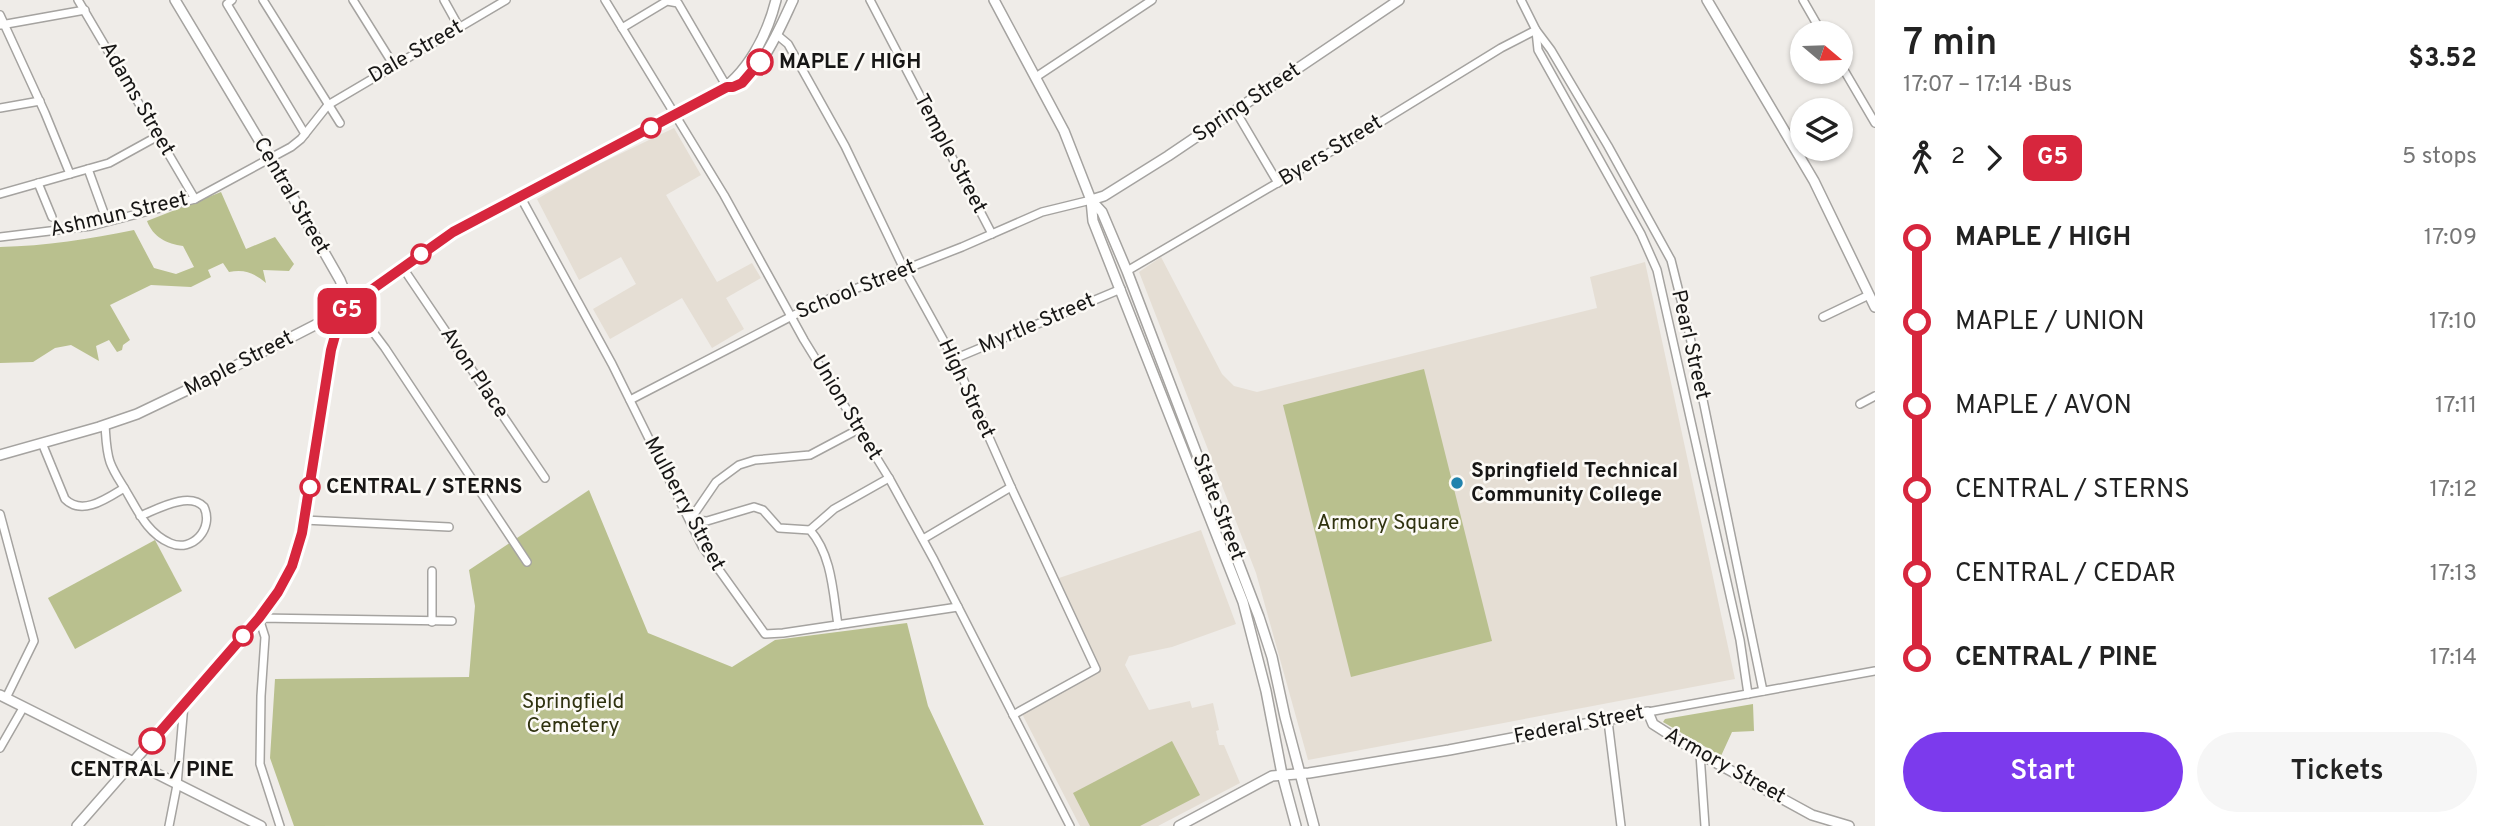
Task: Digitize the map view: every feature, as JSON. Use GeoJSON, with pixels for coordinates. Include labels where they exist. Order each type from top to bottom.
{"type":"FeatureCollection","features":[{"type":"Feature","properties":{"kind":"main road","name":"Central Street"},"geometry":{"type":"LineString","coordinates":[[175,0],[340,280],[350,305]]}},
{"type":"Feature","properties":{"kind":"main road"},"geometry":{"type":"LineString","coordinates":[[727,87],[762,40],[776,0]]}},
{"type":"Feature","properties":{"kind":"main road","name":"Maple Street"},"geometry":{"type":"LineString","coordinates":[[0,455],[137,414],[206,382],[350,305],[453,232],[727,87],[739,85],[750,75],[776,34],[793,0]]}},
{"type":"Feature","properties":{"kind":"main road","name":"State Street"},"geometry":{"type":"LineString","coordinates":[[994,0],[1064,131],[1091,200],[1093,221],[1243,602],[1296,826]]}},
{"type":"Feature","properties":{"kind":"main road","name":"Spring Street"},"geometry":{"type":"LineString","coordinates":[[1091,200],[1112,191],[1399,0]]}},
{"type":"Feature","properties":{"kind":"main road"},"geometry":{"type":"LineString","coordinates":[[1707,0],[1810,174],[1875,307]]}},
{"type":"Feature","properties":{"kind":"main road","name":"State Street"},"geometry":{"type":"LineString","coordinates":[[1091,200],[1102,212],[1127,271],[1237,555],[1272,657],[1314,826]]}},
{"type":"Feature","properties":{"kind":"main road"},"geometry":{"type":"LineString","coordinates":[[77,826],[259,618],[278,592],[292,566],[304,520],[331,350],[338,325],[350,305]]}},
{"type":"Feature","properties":{"kind":"main road"},"geometry":{"type":"LineString","coordinates":[[1258,660],[1272,657]]}},
{"type":"Feature","properties":{"kind":"main road"},"geometry":{"type":"LineString","coordinates":[[3,696],[261,826]]}},
{"type":"Feature","properties":{"kind":"main road","name":"Federal Street"},"geometry":{"type":"LineString","coordinates":[[1282,774],[1302,774],[1648,712]]}},
{"type":"Feature","properties":{"kind":"main road","name":"Armory Street"},"geometry":{"type":"LineString","coordinates":[[1648,712],[1653,724],[1700,754],[1812,815],[1849,826]]}},
{"type":"Feature","properties":{"kind":"main road"},"geometry":{"type":"LineString","coordinates":[[1179,826],[1264,779],[1282,774]]}},
{"type":"Feature","properties":{"kind":"street","name":"Adams Street"},"geometry":{"type":"LineString","coordinates":[[78,0],[195,199]]}},
{"type":"Feature","properties":{"kind":"street"},"geometry":{"type":"LineString","coordinates":[[232,0],[226,4],[305,134]]}},
{"type":"Feature","properties":{"kind":"street"},"geometry":{"type":"LineString","coordinates":[[263,0],[340,123]]}},
{"type":"Feature","properties":{"kind":"street"},"geometry":{"type":"LineString","coordinates":[[353,0],[393,64]]}},
{"type":"Feature","properties":{"kind":"street"},"geometry":{"type":"LineString","coordinates":[[444,0],[459,27]]}},
{"type":"Feature","properties":{"kind":"street","name":"Dale Street"},"geometry":{"type":"LineString","coordinates":[[305,134],[328,105],[393,64],[506,0]]}},
{"type":"Feature","properties":{"kind":"street","name":"Union Street"},"geometry":{"type":"LineString","coordinates":[[605,0],[724,195],[764,269],[889,478],[1070,826]]}},
{"type":"Feature","properties":{"kind":"street","name":"Temple Street"},"geometry":{"type":"LineString","coordinates":[[870,0],[992,234]]}},
{"type":"Feature","properties":{"kind":"street"},"geometry":{"type":"LineString","coordinates":[[1036,77],[1153,0]]}},
{"type":"Feature","properties":{"kind":"street","name":"Pearl Street"},"geometry":{"type":"LineString","coordinates":[[1521,0],[1536,30],[1587,109],[1671,260],[1689,332],[1763,691]]}},
{"type":"Feature","properties":{"kind":"street"},"geometry":{"type":"LineString","coordinates":[[1803,0],[1815,21]]}},
{"type":"Feature","properties":{"kind":"street"},"geometry":{"type":"LineString","coordinates":[[622,28],[667,1],[678,3],[727,87]]}},
{"type":"Feature","properties":{"kind":"street"},"geometry":{"type":"LineString","coordinates":[[2,24],[85,10]]}},
{"type":"Feature","properties":{"kind":"street"},"geometry":{"type":"LineString","coordinates":[[0,15],[40,101],[69,174]]}},
{"type":"Feature","properties":{"kind":"street","name":"Pearl Street"},"geometry":{"type":"LineString","coordinates":[[1536,30],[1538,50],[1641,233],[1657,270],[1733,607],[1748,694]]}},
{"type":"Feature","properties":{"kind":"street","name":"Byers Street"},"geometry":{"type":"LineString","coordinates":[[1127,271],[1500,48],[1536,30]]}},
{"type":"Feature","properties":{"kind":"street","name":"High Street"},"geometry":{"type":"LineString","coordinates":[[776,34],[788,44],[840,138],[905,269],[954,359],[1096,669],[1013,715]]}},
{"type":"Feature","properties":{"kind":"street"},"geometry":{"type":"LineString","coordinates":[[1852,84],[1875,123]]}},
{"type":"Feature","properties":{"kind":"street"},"geometry":{"type":"LineString","coordinates":[[0,108],[40,101]]}},
{"type":"Feature","properties":{"kind":"street"},"geometry":{"type":"LineString","coordinates":[[1575,116],[1587,109]]}},
{"type":"Feature","properties":{"kind":"street"},"geometry":{"type":"LineString","coordinates":[[1235,110],[1278,183]]}},
{"type":"Feature","properties":{"kind":"street","name":"Ashmun Street"},"geometry":{"type":"LineString","coordinates":[[0,237],[91,226],[195,199],[270,160],[305,134]]}},
{"type":"Feature","properties":{"kind":"street"},"geometry":{"type":"LineString","coordinates":[[0,194],[109,163],[158,136]]}},
{"type":"Feature","properties":{"kind":"street"},"geometry":{"type":"LineString","coordinates":[[88,169],[104,213]]}},
{"type":"Feature","properties":{"kind":"street"},"geometry":{"type":"LineString","coordinates":[[38,183],[52,217]]}},
{"type":"Feature","properties":{"kind":"street","name":"Mulberry Street"},"geometry":{"type":"LineString","coordinates":[[520,196],[630,400],[710,560],[765,634],[958,607]]}},
{"type":"Feature","properties":{"kind":"street","name":"School Street"},"geometry":{"type":"LineString","coordinates":[[630,400],[792,316],[1042,212],[1091,200]]}},
{"type":"Feature","properties":{"kind":"street"},"geometry":{"type":"LineString","coordinates":[[1641,233],[1653,227]]}},
{"type":"Feature","properties":{"kind":"street","name":"Avon Place"},"geometry":{"type":"LineString","coordinates":[[403,268],[545,478]]}},
{"type":"Feature","properties":{"kind":"street","name":"Myrtle Street"},"geometry":{"type":"LineString","coordinates":[[954,359],[1121,289]]}},
{"type":"Feature","properties":{"kind":"street"},"geometry":{"type":"LineString","coordinates":[[1823,317],[1869,295]]}},
{"type":"Feature","properties":{"kind":"street"},"geometry":{"type":"LineString","coordinates":[[350,305],[385,348],[527,562]]}},
{"type":"Feature","properties":{"kind":"street"},"geometry":{"type":"LineString","coordinates":[[1860,404],[1875,396]]}},
{"type":"Feature","properties":{"kind":"street"},"geometry":{"type":"LineString","coordinates":[[105,425],[110,461],[139,516],[158,535],[179,545],[188,544],[199,538],[208,518],[203,505],[190,500],[139,516]]}},
{"type":"Feature","properties":{"kind":"street"},"geometry":{"type":"LineString","coordinates":[[690,520],[716,482],[739,465],[755,460],[810,454],[859,429]]}},
{"type":"Feature","properties":{"kind":"street"},"geometry":{"type":"LineString","coordinates":[[42,443],[65,499],[79,508],[124,488]]}},
{"type":"Feature","properties":{"kind":"street"},"geometry":{"type":"LineString","coordinates":[[810,530],[834,509],[889,478]]}},
{"type":"Feature","properties":{"kind":"street"},"geometry":{"type":"LineString","coordinates":[[923,539],[1011,488]]}},
{"type":"Feature","properties":{"kind":"street"},"geometry":{"type":"LineString","coordinates":[[690,520],[706,521],[754,507],[763,510],[779,528],[810,530],[824,552],[838,625]]}},
{"type":"Feature","properties":{"kind":"street"},"geometry":{"type":"LineString","coordinates":[[0,514],[34,641],[3,696]]}},
{"type":"Feature","properties":{"kind":"street"},"geometry":{"type":"LineString","coordinates":[[304,520],[449,527]]}},
{"type":"Feature","properties":{"kind":"street"},"geometry":{"type":"LineString","coordinates":[[432,571],[432,622]]}},
{"type":"Feature","properties":{"kind":"street"},"geometry":{"type":"LineString","coordinates":[[280,826],[260,764],[265,637],[259,618],[452,621]]}},
{"type":"Feature","properties":{"kind":"street","name":"Federal Street"},"geometry":{"type":"LineString","coordinates":[[1648,712],[1875,671]]}},
{"type":"Feature","properties":{"kind":"street"},"geometry":{"type":"LineString","coordinates":[[169,826],[177,785],[184,703]]}},
{"type":"Feature","properties":{"kind":"street"},"geometry":{"type":"LineString","coordinates":[[0,748],[23,708]]}},
{"type":"Feature","properties":{"kind":"street"},"geometry":{"type":"LineString","coordinates":[[1608,721],[1621,826]]}},
{"type":"Feature","properties":{"kind":"street"},"geometry":{"type":"LineString","coordinates":[[1700,754],[1705,826]]}},
{"type":"Feature","properties":{"kind":"shaded area"},"geometry":{"type":"Polygon","coordinates":[[[674,128],[701,175],[666,195],[717,282],[752,263],[761,278],[726,298],[744,329],[712,348],[682,298],[610,339],[593,309],[636,284],[621,257],[579,280],[537,199],[597,165],[674,128]]]}},
{"type":"Feature","properties":{"kind":"shaded area","name":"Springfield Technical Community College"},"geometry":{"type":"Polygon","coordinates":[[[1161,257],[1222,374],[1234,386],[1257,392],[1597,308],[1590,277],[1645,262],[1735,679],[1308,760],[1256,573],[1139,272],[1161,257]]]}},
{"type":"Feature","properties":{"kind":"shaded area"},"geometry":{"type":"Polygon","coordinates":[[[1201,530],[1236,624],[1172,647],[1129,656],[1125,665],[1149,710],[1190,701],[1192,708],[1213,703],[1219,730],[1216,731],[1219,745],[1224,745],[1240,783],[1158,826],[1080,826],[1019,708],[1098,665],[1059,578],[1201,530]]]}},
{"type":"Feature","properties":{"kind":"green space"},"geometry":{"type":"Polygon","coordinates":[[[221,192],[246,249],[275,237],[294,264],[289,271],[263,270],[266,283],[249,273],[229,272],[223,263],[208,270],[211,277],[191,287],[151,285],[110,305],[130,340],[123,345],[122,350],[117,352],[109,340],[96,346],[99,361],[71,345],[55,348],[33,362],[0,363],[0,247],[68,242],[134,230],[154,268],[176,274],[194,267],[183,246],[161,239],[147,221],[221,192]]]}},
{"type":"Feature","properties":{"kind":"green space","name":"Armory Square"},"geometry":{"type":"Polygon","coordinates":[[[1424,369],[1492,641],[1351,677],[1283,405],[1424,369]]]}},
{"type":"Feature","properties":{"kind":"green space","name":"Springfield Cemetery"},"geometry":{"type":"Polygon","coordinates":[[[589,490],[648,633],[732,667],[775,640],[907,623],[928,706],[984,825],[294,826],[270,758],[275,679],[469,677],[475,606],[469,570],[589,490]]]}},
{"type":"Feature","properties":{"kind":"green space"},"geometry":{"type":"Polygon","coordinates":[[[155,540],[182,591],[75,649],[48,598],[155,540]]]}},
{"type":"Feature","properties":{"kind":"green space"},"geometry":{"type":"Polygon","coordinates":[[[1753,704],[1754,731],[1732,732],[1721,756],[1663,722],[1665,719],[1753,704]]]}},
{"type":"Feature","properties":{"kind":"green space"},"geometry":{"type":"Polygon","coordinates":[[[1172,741],[1200,795],[1140,826],[1090,826],[1073,793],[1172,741]]]}},
{"type":"Feature","properties":{"kind":"bus line","name":"G5"},"geometry":{"type":"LineString","coordinates":[[152,741],[259,618],[285,581],[292,566],[302,533],[331,350],[338,325],[350,305],[455,230],[727,87],[739,85],[760,62]]}},
{"type":"Feature","properties":{"kind":"place","name":"MAPLE / HIGH"},"geometry":{"type":"Point","coordinates":[760,62]}},
{"type":"Feature","properties":{"kind":"place","name":"Springfield Technical Community College"},"geometry":{"type":"Point","coordinates":[1457,483]}},
{"type":"Feature","properties":{"kind":"place","name":"CENTRAL / STERNS"},"geometry":{"type":"Point","coordinates":[310,487]}},
{"type":"Feature","properties":{"kind":"place","name":"CENTRAL / PINE"},"geometry":{"type":"Point","coordinates":[152,741]}}]}
